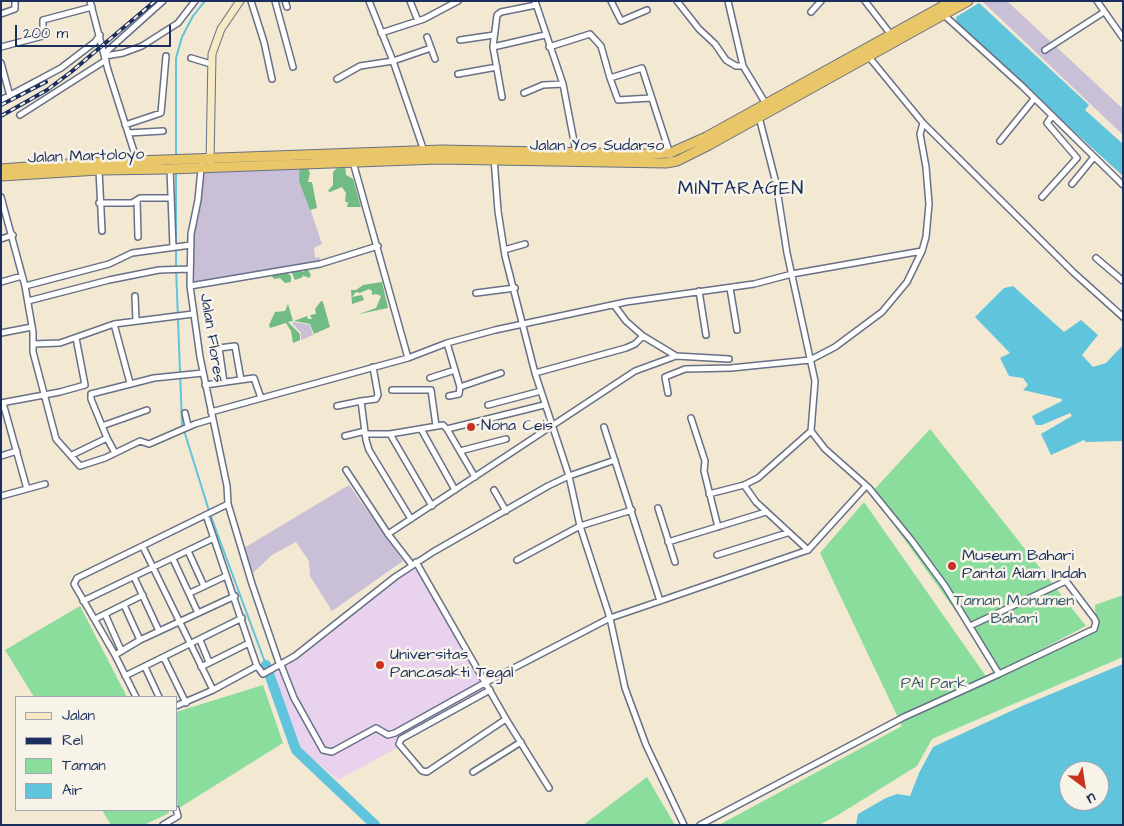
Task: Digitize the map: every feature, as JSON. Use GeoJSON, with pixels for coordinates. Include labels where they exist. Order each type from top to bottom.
{"type":"FeatureCollection","features":[{"type":"Feature","properties":{"kind":"highway","name":"Jalan Yos Sudarso"},"geometry":{"type":"LineString","coordinates":[[208,164],[424,151],[656,164],[869,56],[952,1]]}},
{"type":"Feature","properties":{"kind":"highway","name":"Jalan Yos Sudarso"},"geometry":{"type":"LineString","coordinates":[[757,113],[766,104],[944,15],[968,1]]}},
{"type":"Feature","properties":{"kind":"highway","name":"Jalan Yos Sudarso"},"geometry":{"type":"LineString","coordinates":[[208,164],[353,162],[576,152],[672,157]]}},
{"type":"Feature","properties":{"kind":"highway"},"geometry":{"type":"LineString","coordinates":[[1,169],[138,165],[164,160],[182,164],[208,164]]}},
{"type":"Feature","properties":{"kind":"highway","name":"Jalan Martoloyo"},"geometry":{"type":"LineString","coordinates":[[1,176],[99,170],[138,165],[171,169],[182,164]]}},
{"type":"Feature","properties":{"kind":"street"},"geometry":{"type":"LineString","coordinates":[[1,14],[15,9],[15,1]]}},
{"type":"Feature","properties":{"kind":"street"},"geometry":{"type":"LineString","coordinates":[[20,115],[105,56],[162,1]]}},
{"type":"Feature","properties":{"kind":"street"},"geometry":{"type":"LineString","coordinates":[[105,56],[123,53],[142,46],[178,23],[195,1]]}},
{"type":"Feature","properties":{"kind":"street"},"geometry":{"type":"LineString","coordinates":[[208,164],[212,54],[221,30],[240,1]]}},
{"type":"Feature","properties":{"kind":"street"},"geometry":{"type":"LineString","coordinates":[[251,1],[264,42],[272,80]]}},
{"type":"Feature","properties":{"kind":"street"},"geometry":{"type":"LineString","coordinates":[[275,1],[293,67]]}},
{"type":"Feature","properties":{"kind":"street"},"geometry":{"type":"LineString","coordinates":[[369,1],[393,61],[424,151]]}},
{"type":"Feature","properties":{"kind":"street"},"geometry":{"type":"LineString","coordinates":[[410,1],[418,21]]}},
{"type":"Feature","properties":{"kind":"street"},"geometry":{"type":"LineString","coordinates":[[381,33],[418,21],[458,1]]}},
{"type":"Feature","properties":{"kind":"street"},"geometry":{"type":"LineString","coordinates":[[611,1],[621,21],[647,10]]}},
{"type":"Feature","properties":{"kind":"street"},"geometry":{"type":"LineString","coordinates":[[677,1],[726,60],[736,66],[743,66]]}},
{"type":"Feature","properties":{"kind":"street"},"geometry":{"type":"LineString","coordinates":[[728,1],[743,66],[766,104]]}},
{"type":"Feature","properties":{"kind":"street"},"geometry":{"type":"LineString","coordinates":[[811,12],[821,1]]}},
{"type":"Feature","properties":{"kind":"street"},"geometry":{"type":"LineString","coordinates":[[865,1],[894,39]]}},
{"type":"Feature","properties":{"kind":"street"},"geometry":{"type":"LineString","coordinates":[[1097,1],[1123,38]]}},
{"type":"Feature","properties":{"kind":"street"},"geometry":{"type":"LineString","coordinates":[[502,97],[493,47],[498,13],[536,3],[549,47],[564,84],[576,152]]}},
{"type":"Feature","properties":{"kind":"street"},"geometry":{"type":"LineString","coordinates":[[1,47],[43,36],[43,20],[91,4],[138,165]]}},
{"type":"Feature","properties":{"kind":"street"},"geometry":{"type":"LineString","coordinates":[[1045,50],[1104,12]]}},
{"type":"Feature","properties":{"kind":"street"},"geometry":{"type":"LineString","coordinates":[[944,15],[1123,185]]}},
{"type":"Feature","properties":{"kind":"street"},"geometry":{"type":"LineString","coordinates":[[549,47],[590,34],[601,46],[618,100],[651,98]]}},
{"type":"Feature","properties":{"kind":"street"},"geometry":{"type":"LineString","coordinates":[[1,100],[61,68],[95,42],[100,35]]}},
{"type":"Feature","properties":{"kind":"street"},"geometry":{"type":"LineString","coordinates":[[460,40],[494,35]]}},
{"type":"Feature","properties":{"kind":"street"},"geometry":{"type":"LineString","coordinates":[[493,47],[545,35]]}},
{"type":"Feature","properties":{"kind":"street"},"geometry":{"type":"LineString","coordinates":[[427,37],[435,59]]}},
{"type":"Feature","properties":{"kind":"street"},"geometry":{"type":"LineString","coordinates":[[337,79],[360,66],[393,61],[431,48]]}},
{"type":"Feature","properties":{"kind":"street"},"geometry":{"type":"LineString","coordinates":[[125,125],[161,113],[166,56]]}},
{"type":"Feature","properties":{"kind":"street"},"geometry":{"type":"LineString","coordinates":[[869,56],[924,123],[1073,272],[1123,317]]}},
{"type":"Feature","properties":{"kind":"street"},"geometry":{"type":"LineString","coordinates":[[191,58],[211,64]]}},
{"type":"Feature","properties":{"kind":"street"},"geometry":{"type":"LineString","coordinates":[[1,63],[10,96]]}},
{"type":"Feature","properties":{"kind":"street"},"geometry":{"type":"LineString","coordinates":[[458,74],[497,67]]}},
{"type":"Feature","properties":{"kind":"street"},"geometry":{"type":"LineString","coordinates":[[610,78],[642,68],[672,157]]}},
{"type":"Feature","properties":{"kind":"street"},"geometry":{"type":"LineString","coordinates":[[524,93],[543,85],[564,84]]}},
{"type":"Feature","properties":{"kind":"street"},"geometry":{"type":"LineString","coordinates":[[1000,141],[1034,99]]}},
{"type":"Feature","properties":{"kind":"street"},"geometry":{"type":"LineString","coordinates":[[757,113],[778,190],[792,274],[816,386],[811,414],[811,431],[820,443],[866,486],[931,566],[999,674]]}},
{"type":"Feature","properties":{"kind":"street"},"geometry":{"type":"LineString","coordinates":[[1042,197],[1077,158],[1047,123],[1052,116]]}},
{"type":"Feature","properties":{"kind":"street"},"geometry":{"type":"LineString","coordinates":[[668,393],[665,377],[685,369],[731,368],[810,360],[835,347],[882,312],[907,282],[922,251],[928,222],[929,204],[926,167],[920,134],[924,123]]}},
{"type":"Feature","properties":{"kind":"street"},"geometry":{"type":"LineString","coordinates":[[128,133],[163,131]]}},
{"type":"Feature","properties":{"kind":"street"},"geometry":{"type":"LineString","coordinates":[[494,155],[504,250],[534,373],[569,476],[580,526],[610,618],[625,688],[640,729],[684,825]]}},
{"type":"Feature","properties":{"kind":"street"},"geometry":{"type":"LineString","coordinates":[[1072,184],[1094,157]]}},
{"type":"Feature","properties":{"kind":"street"},"geometry":{"type":"LineString","coordinates":[[353,162],[408,358]]}},
{"type":"Feature","properties":{"kind":"street","name":"Jalan Flores"},"geometry":{"type":"LineString","coordinates":[[208,164],[190,245],[189,269],[193,314],[202,373],[228,492],[228,504],[252,584],[280,666],[294,698],[323,750],[328,752],[376,728],[388,735],[395,733],[486,682]]}},
{"type":"Feature","properties":{"kind":"street"},"geometry":{"type":"LineString","coordinates":[[171,169],[171,198],[176,246]]}},
{"type":"Feature","properties":{"kind":"street"},"geometry":{"type":"LineString","coordinates":[[99,170],[99,204],[102,231]]}},
{"type":"Feature","properties":{"kind":"street"},"geometry":{"type":"LineString","coordinates":[[1,197],[26,286],[32,327],[33,352],[56,439],[82,467],[140,441],[149,444],[212,419]]}},
{"type":"Feature","properties":{"kind":"street"},"geometry":{"type":"LineString","coordinates":[[99,204],[132,203],[137,200],[171,198]]}},
{"type":"Feature","properties":{"kind":"street"},"geometry":{"type":"LineString","coordinates":[[137,200],[138,237]]}},
{"type":"Feature","properties":{"kind":"street"},"geometry":{"type":"LineString","coordinates":[[1,239],[13,235]]}},
{"type":"Feature","properties":{"kind":"street"},"geometry":{"type":"LineString","coordinates":[[504,250],[526,244]]}},
{"type":"Feature","properties":{"kind":"street"},"geometry":{"type":"LineString","coordinates":[[26,286],[109,264],[132,254],[190,245]]}},
{"type":"Feature","properties":{"kind":"street"},"geometry":{"type":"LineString","coordinates":[[190,286],[320,264],[378,246]]}},
{"type":"Feature","properties":{"kind":"street"},"geometry":{"type":"LineString","coordinates":[[211,412],[408,358],[447,343],[521,325],[614,305],[699,291],[730,288],[792,274],[922,251]]}},
{"type":"Feature","properties":{"kind":"street"},"geometry":{"type":"LineString","coordinates":[[1096,258],[1123,282]]}},
{"type":"Feature","properties":{"kind":"street"},"geometry":{"type":"LineString","coordinates":[[28,301],[109,280],[177,269],[189,269]]}},
{"type":"Feature","properties":{"kind":"street"},"geometry":{"type":"LineString","coordinates":[[1,282],[22,276]]}},
{"type":"Feature","properties":{"kind":"street"},"geometry":{"type":"LineString","coordinates":[[476,293],[514,288]]}},
{"type":"Feature","properties":{"kind":"street"},"geometry":{"type":"LineString","coordinates":[[730,288],[737,330]]}},
{"type":"Feature","properties":{"kind":"street"},"geometry":{"type":"LineString","coordinates":[[699,291],[706,335]]}},
{"type":"Feature","properties":{"kind":"street"},"geometry":{"type":"LineString","coordinates":[[134,296],[136,320]]}},
{"type":"Feature","properties":{"kind":"street"},"geometry":{"type":"LineString","coordinates":[[614,305],[626,321],[643,336],[676,356]]}},
{"type":"Feature","properties":{"kind":"street"},"geometry":{"type":"LineString","coordinates":[[33,344],[47,345],[76,338],[114,324],[193,314]]}},
{"type":"Feature","properties":{"kind":"street"},"geometry":{"type":"LineString","coordinates":[[114,324],[130,383]]}},
{"type":"Feature","properties":{"kind":"street"},"geometry":{"type":"LineString","coordinates":[[1,333],[32,327]]}},
{"type":"Feature","properties":{"kind":"street"},"geometry":{"type":"LineString","coordinates":[[534,373],[626,348],[635,344],[643,336]]}},
{"type":"Feature","properties":{"kind":"street"},"geometry":{"type":"LineString","coordinates":[[28,489],[2,403],[85,385],[76,338]]}},
{"type":"Feature","properties":{"kind":"street"},"geometry":{"type":"LineString","coordinates":[[447,343],[460,387],[459,394],[449,396]]}},
{"type":"Feature","properties":{"kind":"street"},"geometry":{"type":"LineString","coordinates":[[224,382],[219,348],[235,346],[241,380]]}},
{"type":"Feature","properties":{"kind":"street"},"geometry":{"type":"LineString","coordinates":[[388,534],[635,371],[676,356],[729,359]]}},
{"type":"Feature","properties":{"kind":"street"},"geometry":{"type":"LineString","coordinates":[[337,406],[376,399],[378,396],[372,367]]}},
{"type":"Feature","properties":{"kind":"street"},"geometry":{"type":"LineString","coordinates":[[430,378],[455,370]]}},
{"type":"Feature","properties":{"kind":"street"},"geometry":{"type":"LineString","coordinates":[[460,387],[501,372]]}},
{"type":"Feature","properties":{"kind":"street"},"geometry":{"type":"LineString","coordinates":[[115,453],[90,395],[130,383],[164,376],[202,373]]}},
{"type":"Feature","properties":{"kind":"street"},"geometry":{"type":"LineString","coordinates":[[205,385],[254,378],[262,398]]}},
{"type":"Feature","properties":{"kind":"street"},"geometry":{"type":"LineString","coordinates":[[392,390],[431,390],[436,426]]}},
{"type":"Feature","properties":{"kind":"street"},"geometry":{"type":"LineString","coordinates":[[488,405],[541,391]]}},
{"type":"Feature","properties":{"kind":"street"},"geometry":{"type":"LineString","coordinates":[[361,401],[369,450],[411,519]]}},
{"type":"Feature","properties":{"kind":"street"},"geometry":{"type":"LineString","coordinates":[[447,429],[544,405]]}},
{"type":"Feature","properties":{"kind":"street"},"geometry":{"type":"LineString","coordinates":[[102,426],[147,410]]}},
{"type":"Feature","properties":{"kind":"street"},"geometry":{"type":"LineString","coordinates":[[185,414],[186,428]]}},
{"type":"Feature","properties":{"kind":"street"},"geometry":{"type":"LineString","coordinates":[[691,418],[705,461],[703,466],[718,527]]}},
{"type":"Feature","properties":{"kind":"street"},"geometry":{"type":"LineString","coordinates":[[345,436],[365,433],[390,434],[444,424],[475,477]]}},
{"type":"Feature","properties":{"kind":"street"},"geometry":{"type":"LineString","coordinates":[[604,427],[660,601]]}},
{"type":"Feature","properties":{"kind":"street"},"geometry":{"type":"LineString","coordinates":[[421,429],[455,490]]}},
{"type":"Feature","properties":{"kind":"street"},"geometry":{"type":"LineString","coordinates":[[709,494],[744,485],[760,476],[811,431]]}},
{"type":"Feature","properties":{"kind":"street"},"geometry":{"type":"LineString","coordinates":[[390,434],[432,506]]}},
{"type":"Feature","properties":{"kind":"street"},"geometry":{"type":"LineString","coordinates":[[72,455],[107,438]]}},
{"type":"Feature","properties":{"kind":"street"},"geometry":{"type":"LineString","coordinates":[[460,451],[506,439]]}},
{"type":"Feature","properties":{"kind":"street"},"geometry":{"type":"LineString","coordinates":[[1,456],[17,451]]}},
{"type":"Feature","properties":{"kind":"street"},"geometry":{"type":"LineString","coordinates":[[207,515],[257,666],[261,672],[265,673],[280,666],[414,564],[569,476],[615,460]]}},
{"type":"Feature","properties":{"kind":"street"},"geometry":{"type":"LineString","coordinates":[[346,470],[388,534],[414,564],[549,788]]}},
{"type":"Feature","properties":{"kind":"street"},"geometry":{"type":"LineString","coordinates":[[1,496],[45,484]]}},
{"type":"Feature","properties":{"kind":"street"},"geometry":{"type":"LineString","coordinates":[[744,485],[766,512],[808,550]]}},
{"type":"Feature","properties":{"kind":"street"},"geometry":{"type":"LineString","coordinates":[[486,682],[610,618],[808,550],[866,486]]}},
{"type":"Feature","properties":{"kind":"street"},"geometry":{"type":"LineString","coordinates":[[494,490],[506,511]]}},
{"type":"Feature","properties":{"kind":"street"},"geometry":{"type":"LineString","coordinates":[[135,696],[115,655],[74,584],[77,578],[228,504]]}},
{"type":"Feature","properties":{"kind":"street"},"geometry":{"type":"LineString","coordinates":[[658,508],[675,562]]}},
{"type":"Feature","properties":{"kind":"street"},"geometry":{"type":"LineString","coordinates":[[517,560],[580,526],[632,510]]}},
{"type":"Feature","properties":{"kind":"street"},"geometry":{"type":"LineString","coordinates":[[668,542],[766,512]]}},
{"type":"Feature","properties":{"kind":"street"},"geometry":{"type":"LineString","coordinates":[[717,556],[787,533]]}},
{"type":"Feature","properties":{"kind":"street"},"geometry":{"type":"LineString","coordinates":[[83,601],[214,538]]}},
{"type":"Feature","properties":{"kind":"street"},"geometry":{"type":"LineString","coordinates":[[142,547],[181,622],[213,690]]}},
{"type":"Feature","properties":{"kind":"street"},"geometry":{"type":"LineString","coordinates":[[188,551],[204,586]]}},
{"type":"Feature","properties":{"kind":"street"},"geometry":{"type":"LineString","coordinates":[[173,559],[198,612]]}},
{"type":"Feature","properties":{"kind":"street"},"geometry":{"type":"LineString","coordinates":[[190,593],[226,576]]}},
{"type":"Feature","properties":{"kind":"street"},"geometry":{"type":"LineString","coordinates":[[134,577],[159,631]]}},
{"type":"Feature","properties":{"kind":"street"},"geometry":{"type":"LineString","coordinates":[[700,825],[904,717],[1094,629],[1096,622],[1066,581],[970,626]]}},
{"type":"Feature","properties":{"kind":"street"},"geometry":{"type":"LineString","coordinates":[[95,619],[143,595]]}},
{"type":"Feature","properties":{"kind":"street"},"geometry":{"type":"LineString","coordinates":[[115,655],[140,640],[234,596]]}},
{"type":"Feature","properties":{"kind":"street"},"geometry":{"type":"LineString","coordinates":[[124,605],[140,640]]}},
{"type":"Feature","properties":{"kind":"street"},"geometry":{"type":"LineString","coordinates":[[105,614],[121,650]]}},
{"type":"Feature","properties":{"kind":"street"},"geometry":{"type":"LineString","coordinates":[[125,676],[242,618]]}},
{"type":"Feature","properties":{"kind":"street"},"geometry":{"type":"LineString","coordinates":[[200,640],[209,662]]}},
{"type":"Feature","properties":{"kind":"street"},"geometry":{"type":"LineString","coordinates":[[201,667],[249,643]]}},
{"type":"Feature","properties":{"kind":"street"},"geometry":{"type":"LineString","coordinates":[[164,658],[186,703]]}},
{"type":"Feature","properties":{"kind":"street"},"geometry":{"type":"LineString","coordinates":[[178,705],[213,690],[257,666]]}},
{"type":"Feature","properties":{"kind":"street"},"geometry":{"type":"LineString","coordinates":[[145,667],[159,696]]}},
{"type":"Feature","properties":{"kind":"street"},"geometry":{"type":"LineString","coordinates":[[490,690],[401,739],[399,744],[424,772],[506,719]]}},
{"type":"Feature","properties":{"kind":"street"},"geometry":{"type":"LineString","coordinates":[[473,772],[521,742]]}},
{"type":"Feature","properties":{"kind":"street"},"geometry":{"type":"LineString","coordinates":[[163,825],[178,816],[177,811]]}},
{"type":"Feature","properties":{"kind":"shaded area"},"geometry":{"type":"Polygon","coordinates":[[[982,1],[1007,1],[1123,109],[1123,135],[982,1]]]}},
{"type":"Feature","properties":{"kind":"shaded area"},"geometry":{"type":"Polygon","coordinates":[[[300,164],[302,184],[322,244],[314,248],[315,258],[319,257],[321,261],[190,286],[189,269],[202,167],[300,164]]]}},
{"type":"Feature","properties":{"kind":"shaded area"},"geometry":{"type":"Polygon","coordinates":[[[292,323],[310,325],[313,335],[301,340],[301,333],[292,323]]]}},
{"type":"Feature","properties":{"kind":"shaded area"},"geometry":{"type":"Polygon","coordinates":[[[349,485],[403,561],[332,611],[310,576],[309,561],[296,542],[272,555],[253,573],[244,548],[349,485]]]}},
{"type":"Feature","properties":{"kind":"shaded area","name":"Universitas Pancasakti Tegal"},"geometry":{"type":"Polygon","coordinates":[[[416,565],[448,625],[487,689],[395,741],[397,748],[338,780],[301,749],[285,713],[272,673],[301,657],[372,598],[416,565]]]}},
{"type":"Feature","properties":{"kind":"green space"},"geometry":{"type":"Polygon","coordinates":[[[300,164],[306,164],[310,173],[308,182],[312,182],[317,208],[310,210],[299,181],[300,164]]]}},
{"type":"Feature","properties":{"kind":"green space"},"geometry":{"type":"Polygon","coordinates":[[[340,165],[345,165],[346,175],[353,179],[361,207],[347,207],[348,203],[345,201],[346,193],[342,187],[330,192],[328,191],[333,185],[333,172],[340,165]]]}},
{"type":"Feature","properties":{"kind":"green space"},"geometry":{"type":"Polygon","coordinates":[[[307,268],[311,275],[309,278],[302,275],[303,277],[295,280],[291,271],[300,269],[303,272],[307,268]]]}},
{"type":"Feature","properties":{"kind":"green space"},"geometry":{"type":"Polygon","coordinates":[[[286,272],[291,276],[291,282],[285,283],[280,278],[274,279],[271,275],[286,272]]]}},
{"type":"Feature","properties":{"kind":"green space"},"geometry":{"type":"Polygon","coordinates":[[[382,282],[388,308],[359,314],[376,308],[381,296],[372,295],[372,291],[369,289],[360,293],[356,292],[352,297],[362,295],[364,300],[352,304],[351,290],[356,290],[363,285],[382,282]]]}},
{"type":"Feature","properties":{"kind":"green space"},"geometry":{"type":"Polygon","coordinates":[[[321,301],[323,302],[330,327],[314,334],[310,324],[294,321],[307,316],[308,319],[312,319],[310,315],[316,314],[315,309],[321,301]]]}},
{"type":"Feature","properties":{"kind":"green space"},"geometry":{"type":"Polygon","coordinates":[[[288,304],[293,321],[288,322],[300,334],[300,340],[293,343],[291,331],[286,323],[270,328],[269,325],[275,312],[285,311],[288,304]]]}},
{"type":"Feature","properties":{"kind":"green space","name":"Taman Monumen Bahari"},"geometry":{"type":"Polygon","coordinates":[[[930,429],[1086,626],[1004,669],[998,670],[871,493],[930,429]]]}},
{"type":"Feature","properties":{"kind":"green space","name":"PAI Park"},"geometry":{"type":"Polygon","coordinates":[[[864,502],[990,682],[1096,632],[1095,605],[1123,595],[1123,657],[932,739],[917,766],[819,825],[719,825],[902,726],[820,553],[864,502]]]}},
{"type":"Feature","properties":{"kind":"green space"},"geometry":{"type":"Polygon","coordinates":[[[80,606],[126,696],[33,696],[5,650],[80,606]]]}},
{"type":"Feature","properties":{"kind":"green space"},"geometry":{"type":"Polygon","coordinates":[[[263,685],[283,743],[179,808],[178,711],[263,685]]]}},
{"type":"Feature","properties":{"kind":"green space"},"geometry":{"type":"Polygon","coordinates":[[[647,777],[675,825],[583,825],[647,777]]]}},
{"type":"Feature","properties":{"kind":"green space"},"geometry":{"type":"Polygon","coordinates":[[[103,811],[168,811],[169,813],[144,825],[111,825],[103,811]]]}},
{"type":"Feature","properties":{"kind":"water"},"geometry":{"type":"Polygon","coordinates":[[[979,3],[1089,105],[1085,110],[1123,144],[1123,176],[957,25],[956,17],[979,3]]]}},
{"type":"Feature","properties":{"kind":"water"},"geometry":{"type":"Polygon","coordinates":[[[1013,286],[1064,332],[1081,320],[1098,335],[1082,355],[1093,367],[1106,363],[1123,345],[1123,441],[1086,442],[1084,440],[1051,455],[1041,434],[1072,416],[1070,413],[1042,425],[1036,425],[1032,416],[1062,401],[1062,399],[1023,390],[1028,385],[1023,378],[1009,376],[1000,358],[1010,353],[975,317],[1004,288],[1013,286]]]}},
{"type":"Feature","properties":{"kind":"water"},"geometry":{"type":"Polygon","coordinates":[[[1123,664],[1123,825],[856,825],[858,814],[886,798],[897,794],[910,796],[919,773],[933,747],[1022,706],[1123,664]]]}},
{"type":"Feature","properties":{"kind":"waterway"},"geometry":{"type":"LineString","coordinates":[[176,156],[176,58],[182,37],[193,16],[205,1]]}},
{"type":"Feature","properties":{"kind":"waterway"},"geometry":{"type":"LineString","coordinates":[[176,173],[176,267],[182,424],[210,514],[266,665]]}},
{"type":"Feature","properties":{"kind":"waterway"},"geometry":{"type":"LineString","coordinates":[[266,665],[296,750],[375,825]]}},
{"type":"Feature","properties":{"kind":"railway"},"geometry":{"type":"LineString","coordinates":[[1,116],[47,90],[155,1]]}},
{"type":"Feature","properties":{"kind":"railway"},"geometry":{"type":"LineString","coordinates":[[1,105],[46,82]]}},
{"type":"Feature","properties":{"kind":"place","name":"Nona Ceis"},"geometry":{"type":"Point","coordinates":[471,427]}},
{"type":"Feature","properties":{"kind":"place","name":"Museum Bahari Pantai Alam Indah"},"geometry":{"type":"Point","coordinates":[952,566]}},
{"type":"Feature","properties":{"kind":"place","name":"Universitas Pancasakti Tegal"},"geometry":{"type":"Point","coordinates":[380,665]}},
{"type":"Feature","properties":{"kind":"district","name":"MINTARAGEN"},"geometry":{"type":"Point","coordinates":[741,190]}}]}
